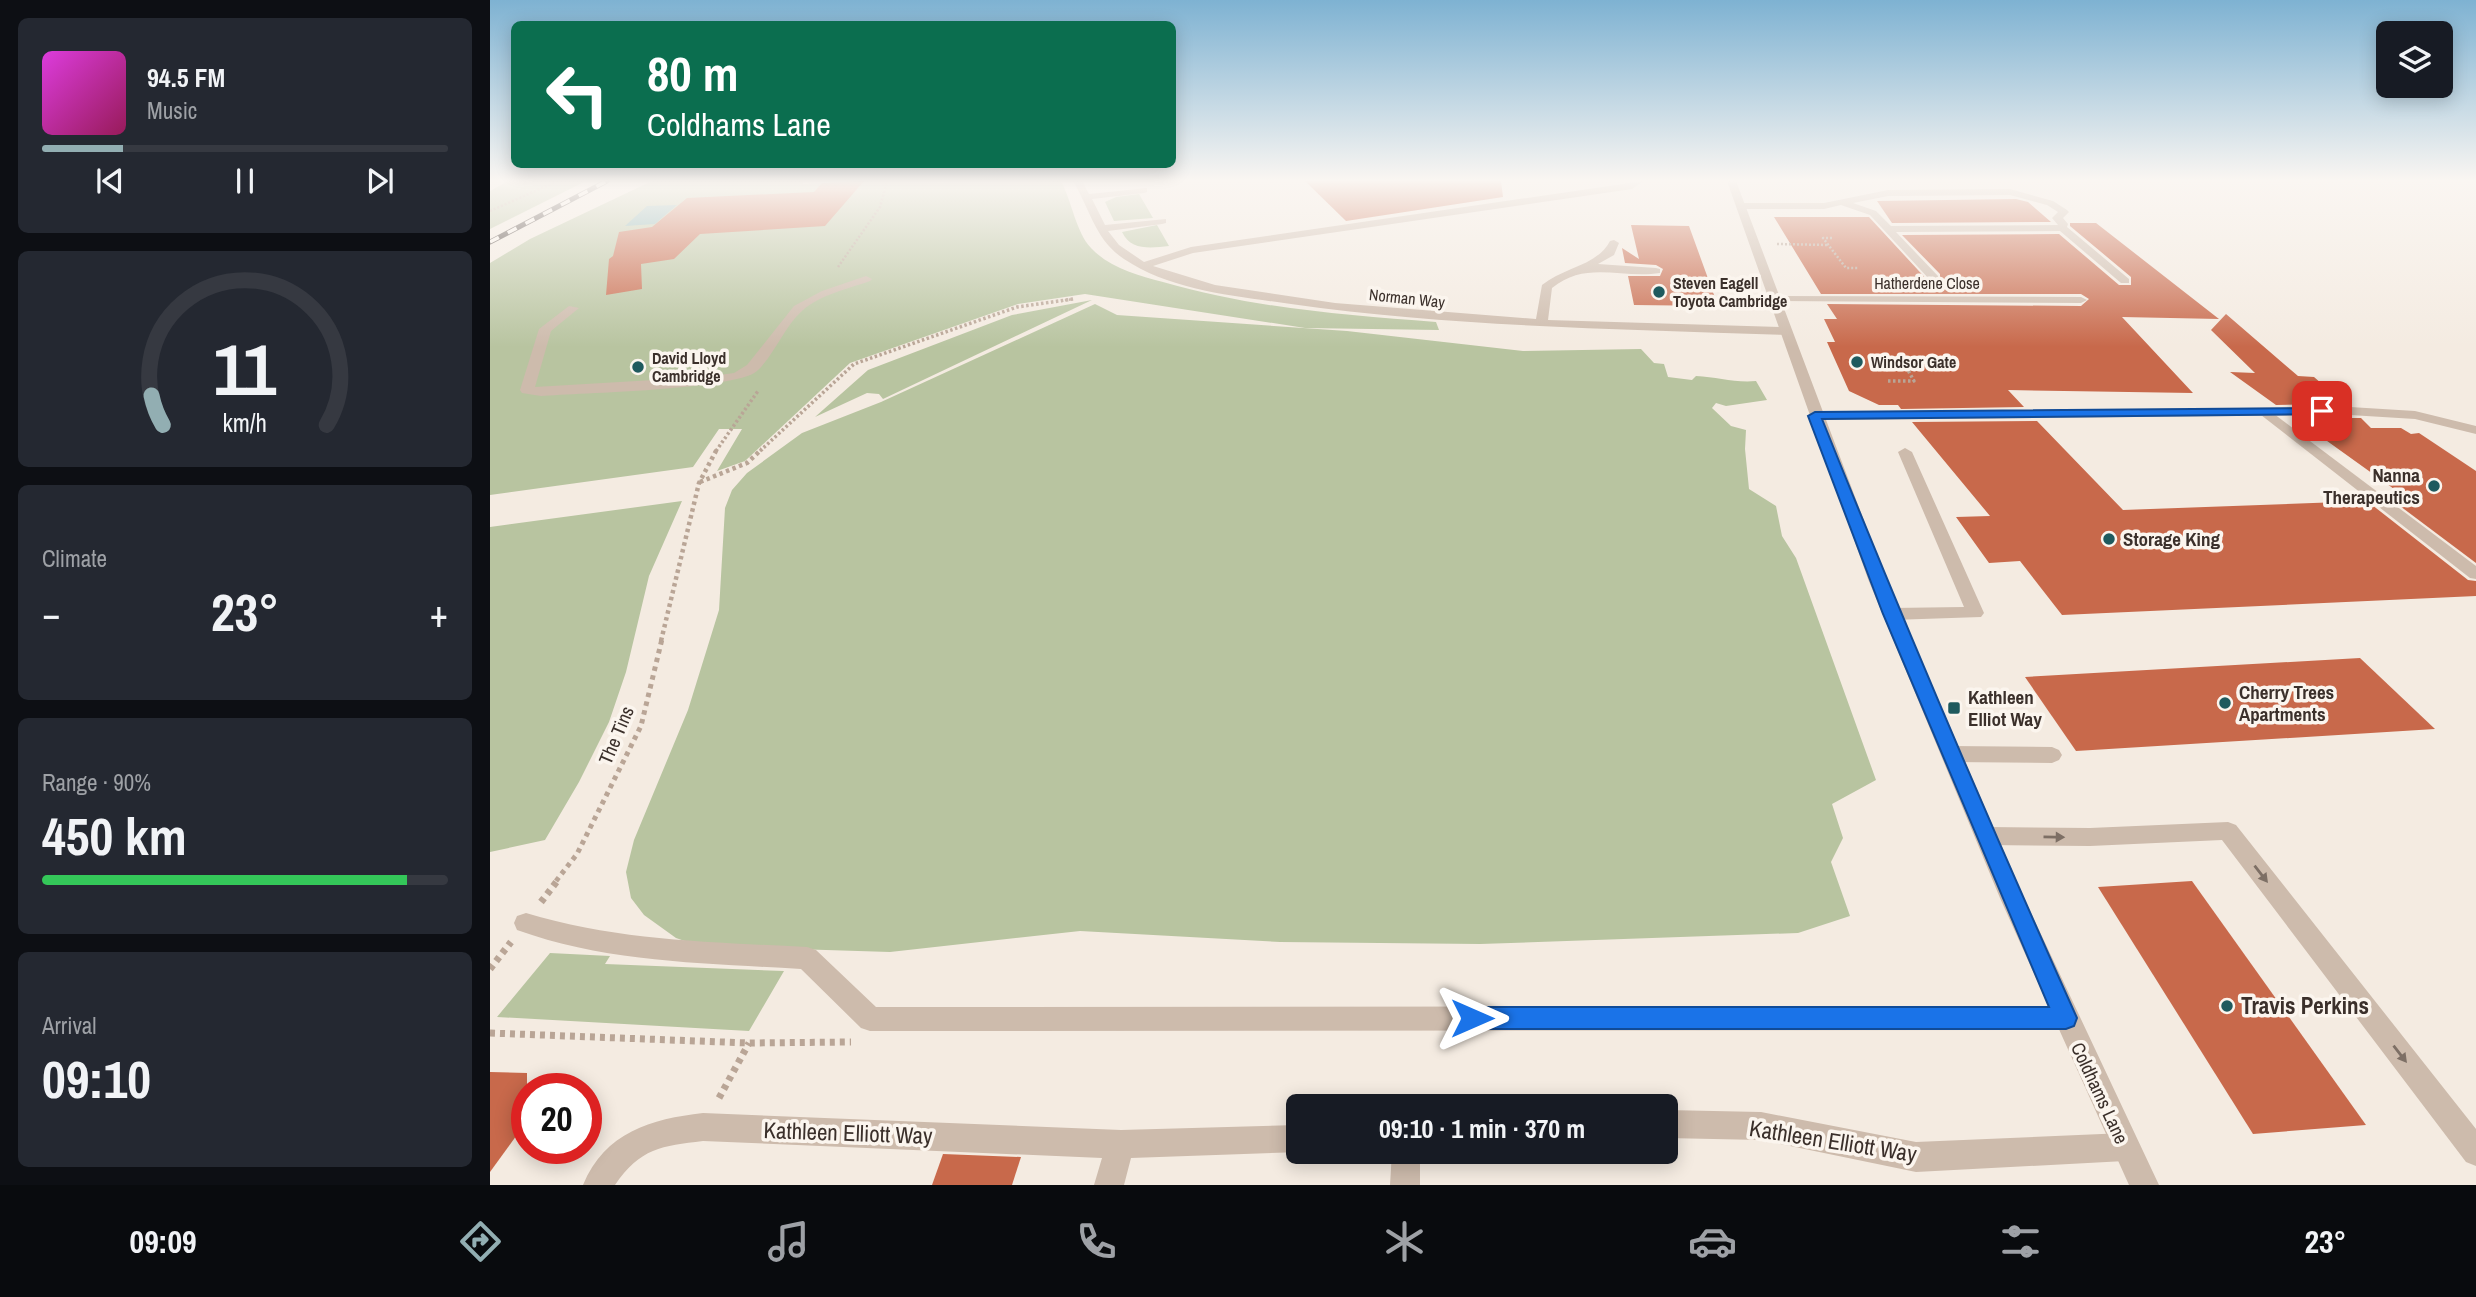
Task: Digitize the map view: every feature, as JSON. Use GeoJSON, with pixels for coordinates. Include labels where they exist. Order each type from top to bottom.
{"type":"FeatureCollection","features":[{"type":"Feature","properties":{"kind":"street","name":"Norman Way"},"geometry":{"type":"LineString","coordinates":[[1105,236],[1112,246],[1143,266],[1208,287],[1290,301],[1391,313],[1542,323],[1784,331]]}},
{"type":"Feature","properties":{"kind":"street"},"geometry":{"type":"LineString","coordinates":[[1143,266],[1191,250],[1287,236]]}},
{"type":"Feature","properties":{"kind":"street","name":"Coldhams Lane"},"geometry":{"type":"LineString","coordinates":[[1752,236],[1815,416],[1892,614],[2066,1018],[2144,1185]]}},
{"type":"Feature","properties":{"kind":"street"},"geometry":{"type":"LineString","coordinates":[[1896,236],[1934,278]]}},
{"type":"Feature","properties":{"kind":"street"},"geometry":{"type":"LineString","coordinates":[[2072,236],[2125,281]]}},
{"type":"Feature","properties":{"kind":"street"},"geometry":{"type":"LineString","coordinates":[[1542,323],[1546,287],[1560,275],[1586,267],[1610,253],[1614,243]]}},
{"type":"Feature","properties":{"kind":"street"},"geometry":{"type":"LineString","coordinates":[[1586,267],[1656,271]]}},
{"type":"Feature","properties":{"kind":"street"},"geometry":{"type":"LineString","coordinates":[[573,308],[545,329],[527,390],[541,392],[693,382],[738,376],[752,368],[798,308],[825,293],[866,279]]}},
{"type":"Feature","properties":{"kind":"street","name":"Hatherdene Close"},"geometry":{"type":"LineString","coordinates":[[1773,298],[2081,300]]}},
{"type":"Feature","properties":{"kind":"street"},"geometry":{"type":"LineString","coordinates":[[1815,416],[2350,411],[2415,415],[2476,430]]}},
{"type":"Feature","properties":{"kind":"street"},"geometry":{"type":"LineString","coordinates":[[2266,412],[2476,574]]}},
{"type":"Feature","properties":{"kind":"street"},"geometry":{"type":"LineString","coordinates":[[1892,614],[1975,612],[1905,452]]}},
{"type":"Feature","properties":{"kind":"street"},"geometry":{"type":"LineString","coordinates":[[1951,754],[2052,755]]}},
{"type":"Feature","properties":{"kind":"street"},"geometry":{"type":"LineString","coordinates":[[1986,836],[2091,837],[2228,831],[2476,1152]]}},
{"type":"Feature","properties":{"kind":"street"},"geometry":{"type":"LineString","coordinates":[[526,923],[574,939],[659,950],[807,958],[870,1019],[2066,1018]]}},
{"type":"Feature","properties":{"kind":"street","name":"Kathleen Elliott Way"},"geometry":{"type":"LineString","coordinates":[[1678,1124],[1762,1126],[1916,1157],[2125,1147]]}},
{"type":"Feature","properties":{"kind":"street","name":"Kathleen Elliott Way"},"geometry":{"type":"LineString","coordinates":[[598,1185],[614,1159],[633,1142],[665,1131],[703,1127],[1121,1144],[1286,1139]]}},
{"type":"Feature","properties":{"kind":"street"},"geometry":{"type":"LineString","coordinates":[[1109,1185],[1121,1144]]}},
{"type":"Feature","properties":{"kind":"street"},"geometry":{"type":"LineString","coordinates":[[1405,1185],[1406,1164]]}},
{"type":"Feature","properties":{"kind":"path"},"geometry":{"type":"LineString","coordinates":[[1832,238],[1823,238],[1846,268],[1858,268]]}},
{"type":"Feature","properties":{"kind":"path"},"geometry":{"type":"LineString","coordinates":[[1755,244],[1828,245]]}},
{"type":"Feature","properties":{"kind":"path","name":"The Tins"},"geometry":{"type":"LineString","coordinates":[[490,969],[577,854],[640,726],[699,483],[747,463],[854,364],[1017,307],[1073,299]]}},
{"type":"Feature","properties":{"kind":"path"},"geometry":{"type":"LineString","coordinates":[[1888,381],[1914,381],[1903,361],[1917,360]]}},
{"type":"Feature","properties":{"kind":"path"},"geometry":{"type":"LineString","coordinates":[[703,1127],[749,1043]]}},
{"type":"Feature","properties":{"kind":"green space","name":"David Lloyd Cambridge"},"geometry":{"type":"Polygon","coordinates":[[[536,236],[1084,236],[1098,255],[1143,277],[1264,304],[1436,322],[1439,330],[1305,328],[1085,294],[1018,304],[850,363],[745,461],[717,471],[742,429],[719,429],[693,467],[490,495],[490,263],[536,236]]]}},
{"type":"Feature","properties":{"kind":"green space"},"geometry":{"type":"Polygon","coordinates":[[[1163,236],[1169,246],[1136,245],[1126,238],[1163,236]]]}},
{"type":"Feature","properties":{"kind":"green space"},"geometry":{"type":"Polygon","coordinates":[[[1092,300],[883,399],[879,394],[867,393],[815,417],[868,370],[1012,315],[1092,300]]]}},
{"type":"Feature","properties":{"kind":"green space"},"geometry":{"type":"Polygon","coordinates":[[[1095,304],[1117,315],[1347,331],[1523,351],[1641,349],[1654,363],[1664,364],[1668,377],[1692,380],[1696,376],[1756,381],[1767,400],[1726,406],[1716,403],[1712,408],[1731,426],[1746,430],[1749,489],[1776,506],[1782,536],[1796,558],[1876,780],[1832,804],[1843,838],[1831,862],[1850,916],[1798,933],[1480,944],[1280,942],[1080,931],[890,952],[699,946],[676,938],[644,915],[631,898],[626,872],[634,840],[688,710],[719,610],[725,508],[732,490],[747,473],[802,433],[881,402],[1095,304]]]}},
{"type":"Feature","properties":{"kind":"green space"},"geometry":{"type":"Polygon","coordinates":[[[682,501],[649,576],[626,672],[609,722],[579,782],[545,840],[490,852],[490,527],[682,501]]]}},
{"type":"Feature","properties":{"kind":"green space"},"geometry":{"type":"Polygon","coordinates":[[[550,953],[610,956],[605,964],[784,971],[749,1031],[497,1017],[550,953]]]}},
{"type":"Feature","properties":{"kind":"building"},"geometry":{"type":"Polygon","coordinates":[[[618,236],[698,236],[674,259],[641,264],[642,289],[606,295],[609,259],[613,256],[618,236]]]}},
{"type":"Feature","properties":{"kind":"building"},"geometry":{"type":"Polygon","coordinates":[[[1634,236],[1693,236],[1718,306],[1634,305],[1628,276],[1660,276],[1663,269],[1656,265],[1625,263],[1622,248],[1639,259],[1634,236]]]}},
{"type":"Feature","properties":{"kind":"building"},"geometry":{"type":"Polygon","coordinates":[[[1786,236],[1887,236],[1930,283],[1940,282],[1940,274],[1903,236],[2062,236],[2119,285],[2131,285],[2131,277],[2082,236],[2113,236],[2219,319],[2122,317],[2193,393],[2008,390],[2024,407],[1901,409],[1898,405],[1879,405],[1849,391],[1827,342],[1835,342],[1824,319],[1837,319],[1827,304],[2081,306],[2089,299],[2081,294],[1821,294],[1786,236]]]}},
{"type":"Feature","properties":{"kind":"building"},"geometry":{"type":"Polygon","coordinates":[[[2226,314],[2298,376],[2314,377],[2345,404],[2276,405],[2230,372],[2255,373],[2211,330],[2226,314]]]}},
{"type":"Feature","properties":{"kind":"building"},"geometry":{"type":"Polygon","coordinates":[[[2295,418],[2361,418],[2371,428],[2401,428],[2411,434],[2419,433],[2476,471],[2476,563],[2392,500],[2408,499],[2295,418]]]}},
{"type":"Feature","properties":{"kind":"building"},"geometry":{"type":"Polygon","coordinates":[[[2037,421],[2123,510],[2367,501],[2468,580],[2476,581],[2476,596],[2062,615],[2020,561],[1989,563],[1956,517],[1990,516],[1912,422],[2037,421]]]}},
{"type":"Feature","properties":{"kind":"building","name":"Cherry Trees Apartments"},"geometry":{"type":"Polygon","coordinates":[[[2360,658],[2435,729],[2076,751],[2025,677],[2360,658]]]}},
{"type":"Feature","properties":{"kind":"building","name":"Travis Perkins"},"geometry":{"type":"Polygon","coordinates":[[[2192,881],[2366,1125],[2253,1134],[2098,887],[2192,881]]]}},
{"type":"Feature","properties":{"kind":"building"},"geometry":{"type":"Polygon","coordinates":[[[490,1072],[527,1073],[511,1073],[511,1143],[490,1172],[490,1072]]]}},
{"type":"Feature","properties":{"kind":"building"},"geometry":{"type":"Polygon","coordinates":[[[943,1154],[1021,1157],[1012,1185],[932,1185],[943,1154]]]}},
{"type":"Feature","properties":{"kind":"railway"},"geometry":{"type":"LineString","coordinates":[[490,242],[501,236]]}},
{"type":"Feature","properties":{"kind":"place","name":"Steven Eagell Toyota Cambridge"},"geometry":{"type":"Point","coordinates":[1659,292]}},
{"type":"Feature","properties":{"kind":"place","name":"Windsor Gate"},"geometry":{"type":"Point","coordinates":[1857,362]}},
{"type":"Feature","properties":{"kind":"place","name":"David Lloyd Cambridge"},"geometry":{"type":"Point","coordinates":[638,367]}},
{"type":"Feature","properties":{"kind":"place","name":"Nanna Therapeutics"},"geometry":{"type":"Point","coordinates":[2434,486]}},
{"type":"Feature","properties":{"kind":"place","name":"Storage King"},"geometry":{"type":"Point","coordinates":[2109,539]}},
{"type":"Feature","properties":{"kind":"place","name":"Cherry Trees Apartments"},"geometry":{"type":"Point","coordinates":[2225,703]}},
{"type":"Feature","properties":{"kind":"place","name":"Kathleen Elliot Way"},"geometry":{"type":"Point","coordinates":[1954,708]}},
{"type":"Feature","properties":{"kind":"place","name":"Travis Perkins"},"geometry":{"type":"Point","coordinates":[2227,1006]}},
{"type":"Feature","properties":{"kind":"route"},"geometry":{"type":"LineString","coordinates":[[1472,1018],[2066,1018],[2012,898],[1892,614],[1815,416],[2322,411]]}}]}
